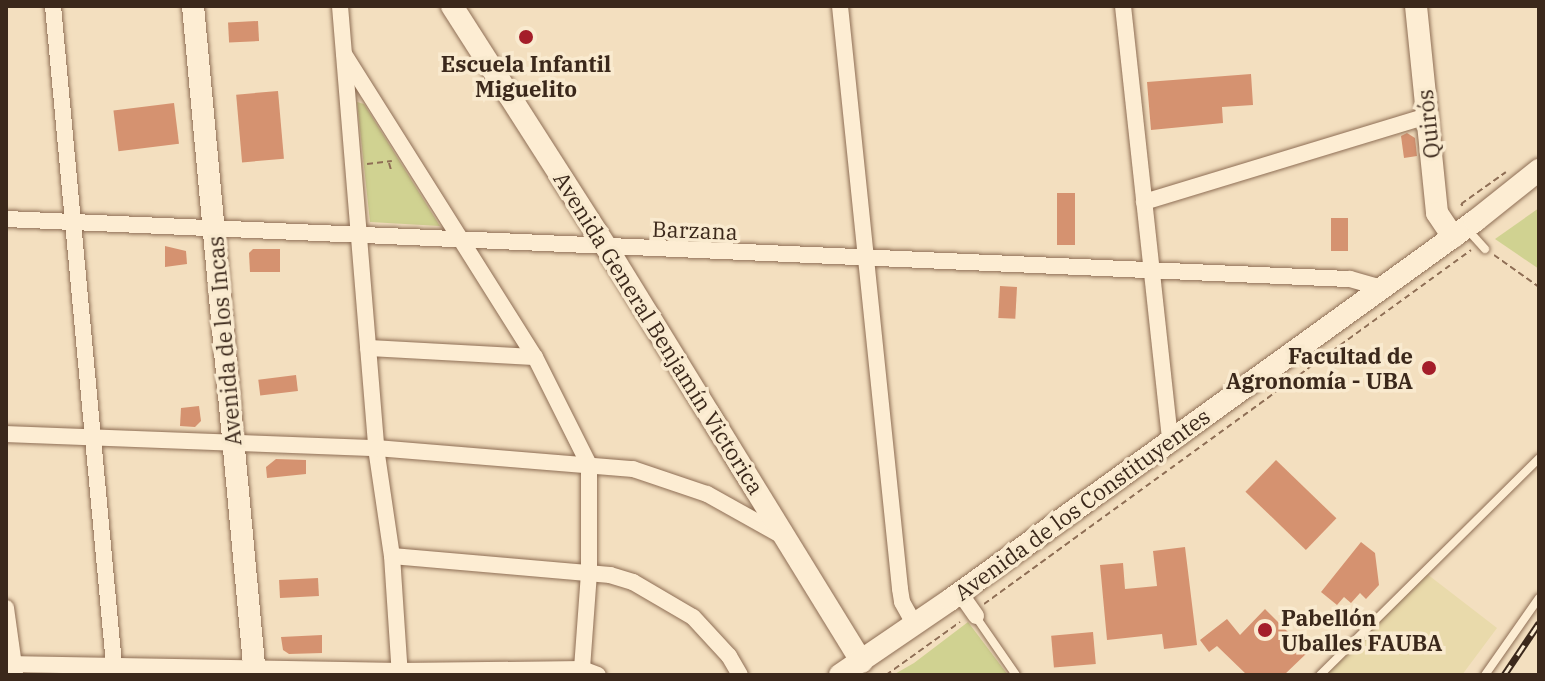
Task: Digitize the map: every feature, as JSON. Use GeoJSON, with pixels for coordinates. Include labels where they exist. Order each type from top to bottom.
{"type":"FeatureCollection","features":[{"type":"Feature","properties":{"kind":"main road","name":"Avenida de los Incas"},"geometry":{"type":"LineString","coordinates":[[193,6],[254,671]]}},
{"type":"Feature","properties":{"kind":"main road","name":"Avenida General Benjamín Victorica"},"geometry":{"type":"LineString","coordinates":[[452,6],[607,248],[862,662]]}},
{"type":"Feature","properties":{"kind":"main road","name":"Quirós"},"geometry":{"type":"LineString","coordinates":[[1416,6],[1437,213],[1471,240]]}},
{"type":"Feature","properties":{"kind":"main road","name":"Avenida de los Constituyentes"},"geometry":{"type":"LineString","coordinates":[[840,675],[960,593],[1382,288],[1471,240],[1539,170]]}},
{"type":"Feature","properties":{"kind":"main road","name":"Avenida de los Constituyentes"},"geometry":{"type":"LineString","coordinates":[[1517,190],[1539,181]]}},
{"type":"Feature","properties":{"kind":"street"},"geometry":{"type":"LineString","coordinates":[[53,6],[115,669]]}},
{"type":"Feature","properties":{"kind":"street"},"geometry":{"type":"LineString","coordinates":[[340,6],[376,448],[392,556],[400,673]]}},
{"type":"Feature","properties":{"kind":"street"},"geometry":{"type":"LineString","coordinates":[[840,6],[900,589],[902,602],[915,625]]}},
{"type":"Feature","properties":{"kind":"street"},"geometry":{"type":"LineString","coordinates":[[1123,6],[1170,440]]}},
{"type":"Feature","properties":{"kind":"street"},"geometry":{"type":"LineString","coordinates":[[6,608],[12,668],[584,673],[589,573],[589,465],[535,357],[464,239],[344,54]]}},
{"type":"Feature","properties":{"kind":"street"},"geometry":{"type":"LineString","coordinates":[[1144,202],[1427,116]]}},
{"type":"Feature","properties":{"kind":"street","name":"Avenida de los Constituyentes"},"geometry":{"type":"LineString","coordinates":[[1517,190],[1539,163]]}},
{"type":"Feature","properties":{"kind":"street","name":"Barzana"},"geometry":{"type":"LineString","coordinates":[[6,219],[1350,279],[1382,288]]}},
{"type":"Feature","properties":{"kind":"street"},"geometry":{"type":"LineString","coordinates":[[368,348],[535,357]]}},
{"type":"Feature","properties":{"kind":"street"},"geometry":{"type":"LineString","coordinates":[[6,434],[376,448],[633,469],[681,483],[788,540]]}},
{"type":"Feature","properties":{"kind":"street"},"geometry":{"type":"LineString","coordinates":[[392,556],[589,573],[633,582],[671,602],[711,634],[740,675]]}},
{"type":"Feature","properties":{"kind":"street"},"geometry":{"type":"LineString","coordinates":[[960,593],[974,614]]}},
{"type":"Feature","properties":{"kind":"lane"},"geometry":{"type":"LineString","coordinates":[[1320,675],[1539,458]]}},
{"type":"Feature","properties":{"kind":"lane"},"geometry":{"type":"LineString","coordinates":[[1485,675],[1539,598]]}},
{"type":"Feature","properties":{"kind":"lane"},"geometry":{"type":"LineString","coordinates":[[974,614],[1016,675]]}},
{"type":"Feature","properties":{"kind":"path"},"geometry":{"type":"LineString","coordinates":[[354,166],[412,158]]}},
{"type":"Feature","properties":{"kind":"path"},"geometry":{"type":"LineString","coordinates":[[389,161],[391,170]]}},
{"type":"Feature","properties":{"kind":"path"},"geometry":{"type":"LineString","coordinates":[[886,675],[974,614],[1471,240],[1539,287]]}},
{"type":"Feature","properties":{"kind":"shaded area"},"geometry":{"type":"Polygon","coordinates":[[[1427,574],[1497,628],[1462,675],[1326,675],[1427,574]]]}},
{"type":"Feature","properties":{"kind":"green space"},"geometry":{"type":"Polygon","coordinates":[[[357,102],[364,104],[440,226],[370,222],[357,102]]]}},
{"type":"Feature","properties":{"kind":"green space"},"geometry":{"type":"Polygon","coordinates":[[[1539,208],[1539,269],[1495,239],[1539,208]]]}},
{"type":"Feature","properties":{"kind":"green space"},"geometry":{"type":"Polygon","coordinates":[[[968,622],[1008,675],[893,675],[914,663],[968,622]]]}},
{"type":"Feature","properties":{"kind":"building"},"geometry":{"type":"Polygon","coordinates":[[[258,21],[259,41],[229,43],[228,23],[258,21]]]}},
{"type":"Feature","properties":{"kind":"building"},"geometry":{"type":"Polygon","coordinates":[[[1251,74],[1253,105],[1222,107],[1223,123],[1151,130],[1147,82],[1251,74]]]}},
{"type":"Feature","properties":{"kind":"building"},"geometry":{"type":"Polygon","coordinates":[[[278,91],[284,159],[242,162],[236,95],[278,91]]]}},
{"type":"Feature","properties":{"kind":"building"},"geometry":{"type":"Polygon","coordinates":[[[174,103],[179,144],[118,151],[113,110],[174,103]]]}},
{"type":"Feature","properties":{"kind":"building"},"geometry":{"type":"Polygon","coordinates":[[[1407,133],[1415,138],[1417,156],[1404,158],[1401,136],[1407,133]]]}},
{"type":"Feature","properties":{"kind":"building"},"geometry":{"type":"Polygon","coordinates":[[[1057,193],[1075,193],[1075,245],[1057,245],[1057,193]]]}},
{"type":"Feature","properties":{"kind":"building"},"geometry":{"type":"Polygon","coordinates":[[[1331,218],[1348,218],[1348,251],[1331,251],[1331,218]]]}},
{"type":"Feature","properties":{"kind":"building"},"geometry":{"type":"Polygon","coordinates":[[[165,246],[186,251],[187,264],[165,267],[165,246]]]}},
{"type":"Feature","properties":{"kind":"building"},"geometry":{"type":"Polygon","coordinates":[[[253,249],[280,249],[280,272],[250,272],[249,253],[253,249]]]}},
{"type":"Feature","properties":{"kind":"building"},"geometry":{"type":"Polygon","coordinates":[[[1000,286],[1017,287],[1015,319],[998,318],[1000,286]]]}},
{"type":"Feature","properties":{"kind":"building"},"geometry":{"type":"Polygon","coordinates":[[[296,375],[298,391],[260,396],[258,380],[296,375]]]}},
{"type":"Feature","properties":{"kind":"building"},"geometry":{"type":"Polygon","coordinates":[[[199,406],[201,421],[195,427],[180,426],[181,408],[199,406]]]}},
{"type":"Feature","properties":{"kind":"building"},"geometry":{"type":"Polygon","coordinates":[[[276,459],[306,460],[306,474],[267,478],[266,467],[276,459]]]}},
{"type":"Feature","properties":{"kind":"building"},"geometry":{"type":"Polygon","coordinates":[[[1276,460],[1336,518],[1306,550],[1245,492],[1276,460]]]}},
{"type":"Feature","properties":{"kind":"building"},"geometry":{"type":"Polygon","coordinates":[[[1361,542],[1375,553],[1379,585],[1366,599],[1360,593],[1351,603],[1344,597],[1337,605],[1321,592],[1361,542]]]}},
{"type":"Feature","properties":{"kind":"building"},"geometry":{"type":"Polygon","coordinates":[[[1185,547],[1197,645],[1164,649],[1162,634],[1107,640],[1100,565],[1123,563],[1125,589],[1157,586],[1153,551],[1185,547]]]}},
{"type":"Feature","properties":{"kind":"building"},"geometry":{"type":"Polygon","coordinates":[[[318,578],[319,596],[280,598],[279,580],[318,578]]]}},
{"type":"Feature","properties":{"kind":"building","name":"Pabellón Uballes FAUBA"},"geometry":{"type":"Polygon","coordinates":[[[1265,609],[1308,652],[1284,675],[1247,675],[1217,646],[1209,652],[1200,640],[1227,619],[1240,635],[1265,609]]]}},
{"type":"Feature","properties":{"kind":"building"},"geometry":{"type":"Polygon","coordinates":[[[1093,632],[1096,664],[1054,668],[1051,636],[1093,632]]]}},
{"type":"Feature","properties":{"kind":"building"},"geometry":{"type":"Polygon","coordinates":[[[322,635],[322,653],[289,654],[283,650],[281,637],[322,635]]]}},
{"type":"Feature","properties":{"kind":"railway"},"geometry":{"type":"LineString","coordinates":[[1504,675],[1539,623]]}},
{"type":"Feature","properties":{"kind":"place","name":"Escuela Infantil Miguelito"},"geometry":{"type":"Point","coordinates":[526,37]}},
{"type":"Feature","properties":{"kind":"place","name":"Facultad de Agronomía - UBA"},"geometry":{"type":"Point","coordinates":[1429,368]}},
{"type":"Feature","properties":{"kind":"place","name":"Pabellón Uballes FAUBA"},"geometry":{"type":"Point","coordinates":[1265,630]}}]}
